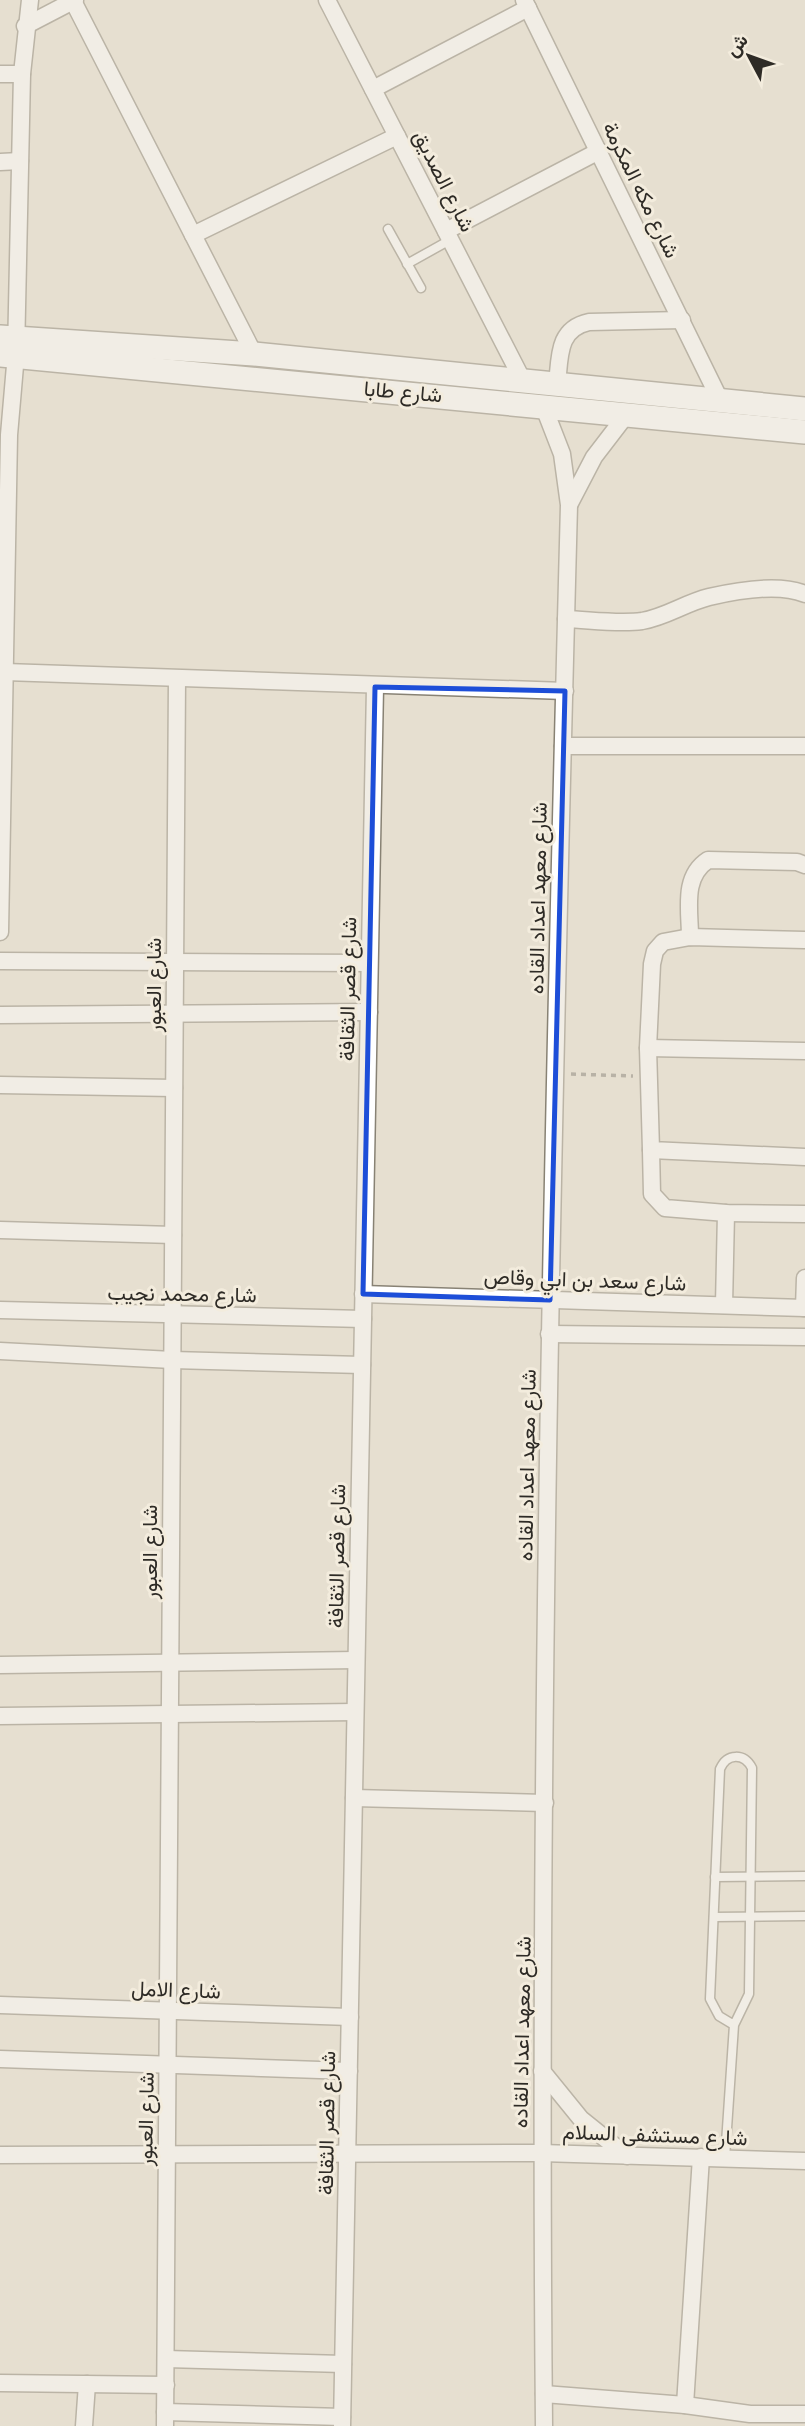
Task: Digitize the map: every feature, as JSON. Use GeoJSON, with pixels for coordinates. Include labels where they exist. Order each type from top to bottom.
{"type":"FeatureCollection","features":[{"type":"Feature","properties":{"kind":"street"},"geometry":{"type":"LineString","coordinates":[[0,932],[5,672],[5,434],[20,161],[22,74],[25,26],[30,0]]}},
{"type":"Feature","properties":{"kind":"street","name":"شارع الصديق"},"geometry":{"type":"LineString","coordinates":[[327,0],[523,381]]}},
{"type":"Feature","properties":{"kind":"street"},"geometry":{"type":"LineString","coordinates":[[25,26],[74,1],[254,354]]}},
{"type":"Feature","properties":{"kind":"street"},"geometry":{"type":"LineString","coordinates":[[373,89],[526,4]]}},
{"type":"Feature","properties":{"kind":"street","name":"شارع مكه المكرمة"},"geometry":{"type":"LineString","coordinates":[[526,4],[720,400]]}},
{"type":"Feature","properties":{"kind":"street"},"geometry":{"type":"LineString","coordinates":[[0,74],[22,74]]}},
{"type":"Feature","properties":{"kind":"street"},"geometry":{"type":"LineString","coordinates":[[193,235],[397,136]]}},
{"type":"Feature","properties":{"kind":"street"},"geometry":{"type":"LineString","coordinates":[[448,235],[598,151]]}},
{"type":"Feature","properties":{"kind":"street"},"geometry":{"type":"LineString","coordinates":[[0,162],[20,161]]}},
{"type":"Feature","properties":{"kind":"street"},"geometry":{"type":"LineString","coordinates":[[557,384],[561,342],[577,325],[589,321],[682,320]]}},
{"type":"Feature","properties":{"kind":"street","name":"شارع طابا"},"geometry":{"type":"LineString","coordinates":[[8,345],[254,354],[805,410]]}},
{"type":"Feature","properties":{"kind":"street","name":"شارع طابا"},"geometry":{"type":"LineString","coordinates":[[8,345],[805,432]]}},
{"type":"Feature","properties":{"kind":"street","name":"شارع معهد اعداد القاده"},"geometry":{"type":"LineString","coordinates":[[543,405],[562,454],[569,505],[549,1334],[541,2153],[544,2426]]}},
{"type":"Feature","properties":{"kind":"street","name":"شارع معهد اعداد القاده"},"geometry":{"type":"LineString","coordinates":[[569,505],[594,457],[627,414]]}},
{"type":"Feature","properties":{"kind":"street"},"geometry":{"type":"LineString","coordinates":[[566,619],[638,621],[662,617],[708,598],[760,590],[794,590],[805,594]]}},
{"type":"Feature","properties":{"kind":"street"},"geometry":{"type":"LineString","coordinates":[[5,672],[375,687],[565,691]]}},
{"type":"Feature","properties":{"kind":"street","name":"شارع العبور"},"geometry":{"type":"LineString","coordinates":[[165,2419],[177,679]]}},
{"type":"Feature","properties":{"kind":"street","name":"شارع قصر الثقافة"},"geometry":{"type":"LineString","coordinates":[[342,2422],[375,687]]}},
{"type":"Feature","properties":{"kind":"street"},"geometry":{"type":"LineString","coordinates":[[563,746],[805,746]]}},
{"type":"Feature","properties":{"kind":"street"},"geometry":{"type":"LineString","coordinates":[[690,937],[690,884],[693,874],[708,860],[805,865]]}},
{"type":"Feature","properties":{"kind":"street"},"geometry":{"type":"LineString","coordinates":[[805,940],[670,938],[655,951],[648,1048],[652,1194],[657,1202],[675,1210],[805,1214]]}},
{"type":"Feature","properties":{"kind":"street"},"geometry":{"type":"LineString","coordinates":[[0,961],[369,963]]}},
{"type":"Feature","properties":{"kind":"street"},"geometry":{"type":"LineString","coordinates":[[0,1015],[369,1012]]}},
{"type":"Feature","properties":{"kind":"street"},"geometry":{"type":"LineString","coordinates":[[648,1048],[805,1051]]}},
{"type":"Feature","properties":{"kind":"street"},"geometry":{"type":"LineString","coordinates":[[0,1086],[174,1088]]}},
{"type":"Feature","properties":{"kind":"street"},"geometry":{"type":"LineString","coordinates":[[651,1150],[805,1157]]}},
{"type":"Feature","properties":{"kind":"street"},"geometry":{"type":"LineString","coordinates":[[724,1305],[726,1213]]}},
{"type":"Feature","properties":{"kind":"street"},"geometry":{"type":"LineString","coordinates":[[0,1230],[173,1235]]}},
{"type":"Feature","properties":{"kind":"street"},"geometry":{"type":"LineString","coordinates":[[804,1308],[805,1278]]}},
{"type":"Feature","properties":{"kind":"street","name":"شارع سعد بن ابي وقاص"},"geometry":{"type":"LineString","coordinates":[[363,1294],[804,1308]]}},
{"type":"Feature","properties":{"kind":"street","name":"شارع محمد نجيب"},"geometry":{"type":"LineString","coordinates":[[0,1310],[363,1319]]}},
{"type":"Feature","properties":{"kind":"street"},"geometry":{"type":"LineString","coordinates":[[549,1334],[805,1338]]}},
{"type":"Feature","properties":{"kind":"street"},"geometry":{"type":"LineString","coordinates":[[0,1351],[172,1360],[362,1365]]}},
{"type":"Feature","properties":{"kind":"street"},"geometry":{"type":"LineString","coordinates":[[0,1665],[356,1660]]}},
{"type":"Feature","properties":{"kind":"street"},"geometry":{"type":"LineString","coordinates":[[0,1716],[355,1712]]}},
{"type":"Feature","properties":{"kind":"street"},"geometry":{"type":"LineString","coordinates":[[354,1798],[545,1803]]}},
{"type":"Feature","properties":{"kind":"street","name":"شارع الامل"},"geometry":{"type":"LineString","coordinates":[[0,2006],[350,2017]]}},
{"type":"Feature","properties":{"kind":"street"},"geometry":{"type":"LineString","coordinates":[[0,2059],[349,2071]]}},
{"type":"Feature","properties":{"kind":"street"},"geometry":{"type":"LineString","coordinates":[[542,2071],[582,2119],[627,2156]]}},
{"type":"Feature","properties":{"kind":"street","name":"شارع مستشفى السلام"},"geometry":{"type":"LineString","coordinates":[[0,2155],[541,2153],[805,2161]]}},
{"type":"Feature","properties":{"kind":"street"},"geometry":{"type":"LineString","coordinates":[[685,2405],[701,2157]]}},
{"type":"Feature","properties":{"kind":"street"},"geometry":{"type":"LineString","coordinates":[[166,2359],[343,2364]]}},
{"type":"Feature","properties":{"kind":"street"},"geometry":{"type":"LineString","coordinates":[[0,2383],[166,2385]]}},
{"type":"Feature","properties":{"kind":"street"},"geometry":{"type":"LineString","coordinates":[[84,2426],[87,2384]]}},
{"type":"Feature","properties":{"kind":"street"},"geometry":{"type":"LineString","coordinates":[[544,2394],[685,2405],[787,2417],[805,2414]]}},
{"type":"Feature","properties":{"kind":"street"},"geometry":{"type":"LineString","coordinates":[[165,2419],[342,2422]]}},
{"type":"Feature","properties":{"kind":"lane"},"geometry":{"type":"LineString","coordinates":[[388,229],[421,288]]}},
{"type":"Feature","properties":{"kind":"lane"},"geometry":{"type":"LineString","coordinates":[[407,264],[448,235]]}},
{"type":"Feature","properties":{"kind":"lane"},"geometry":{"type":"LineString","coordinates":[[725,2158],[734,2025],[749,1994],[752,1768],[746,1760],[736,1756],[726,1760],[720,1769],[710,1999],[719,2016],[734,2025]]}},
{"type":"Feature","properties":{"kind":"lane"},"geometry":{"type":"LineString","coordinates":[[715,1877],[805,1876]]}},
{"type":"Feature","properties":{"kind":"lane"},"geometry":{"type":"LineString","coordinates":[[714,1917],[805,1916]]}},
{"type":"Feature","properties":{"kind":"path"},"geometry":{"type":"LineString","coordinates":[[555,1074],[649,1076]]}},
{"type":"Feature","properties":{"kind":"highlighted area"},"geometry":{"type":"Polygon","coordinates":[[[375,687],[565,691],[550,1300],[363,1294],[375,687]]]}}]}
